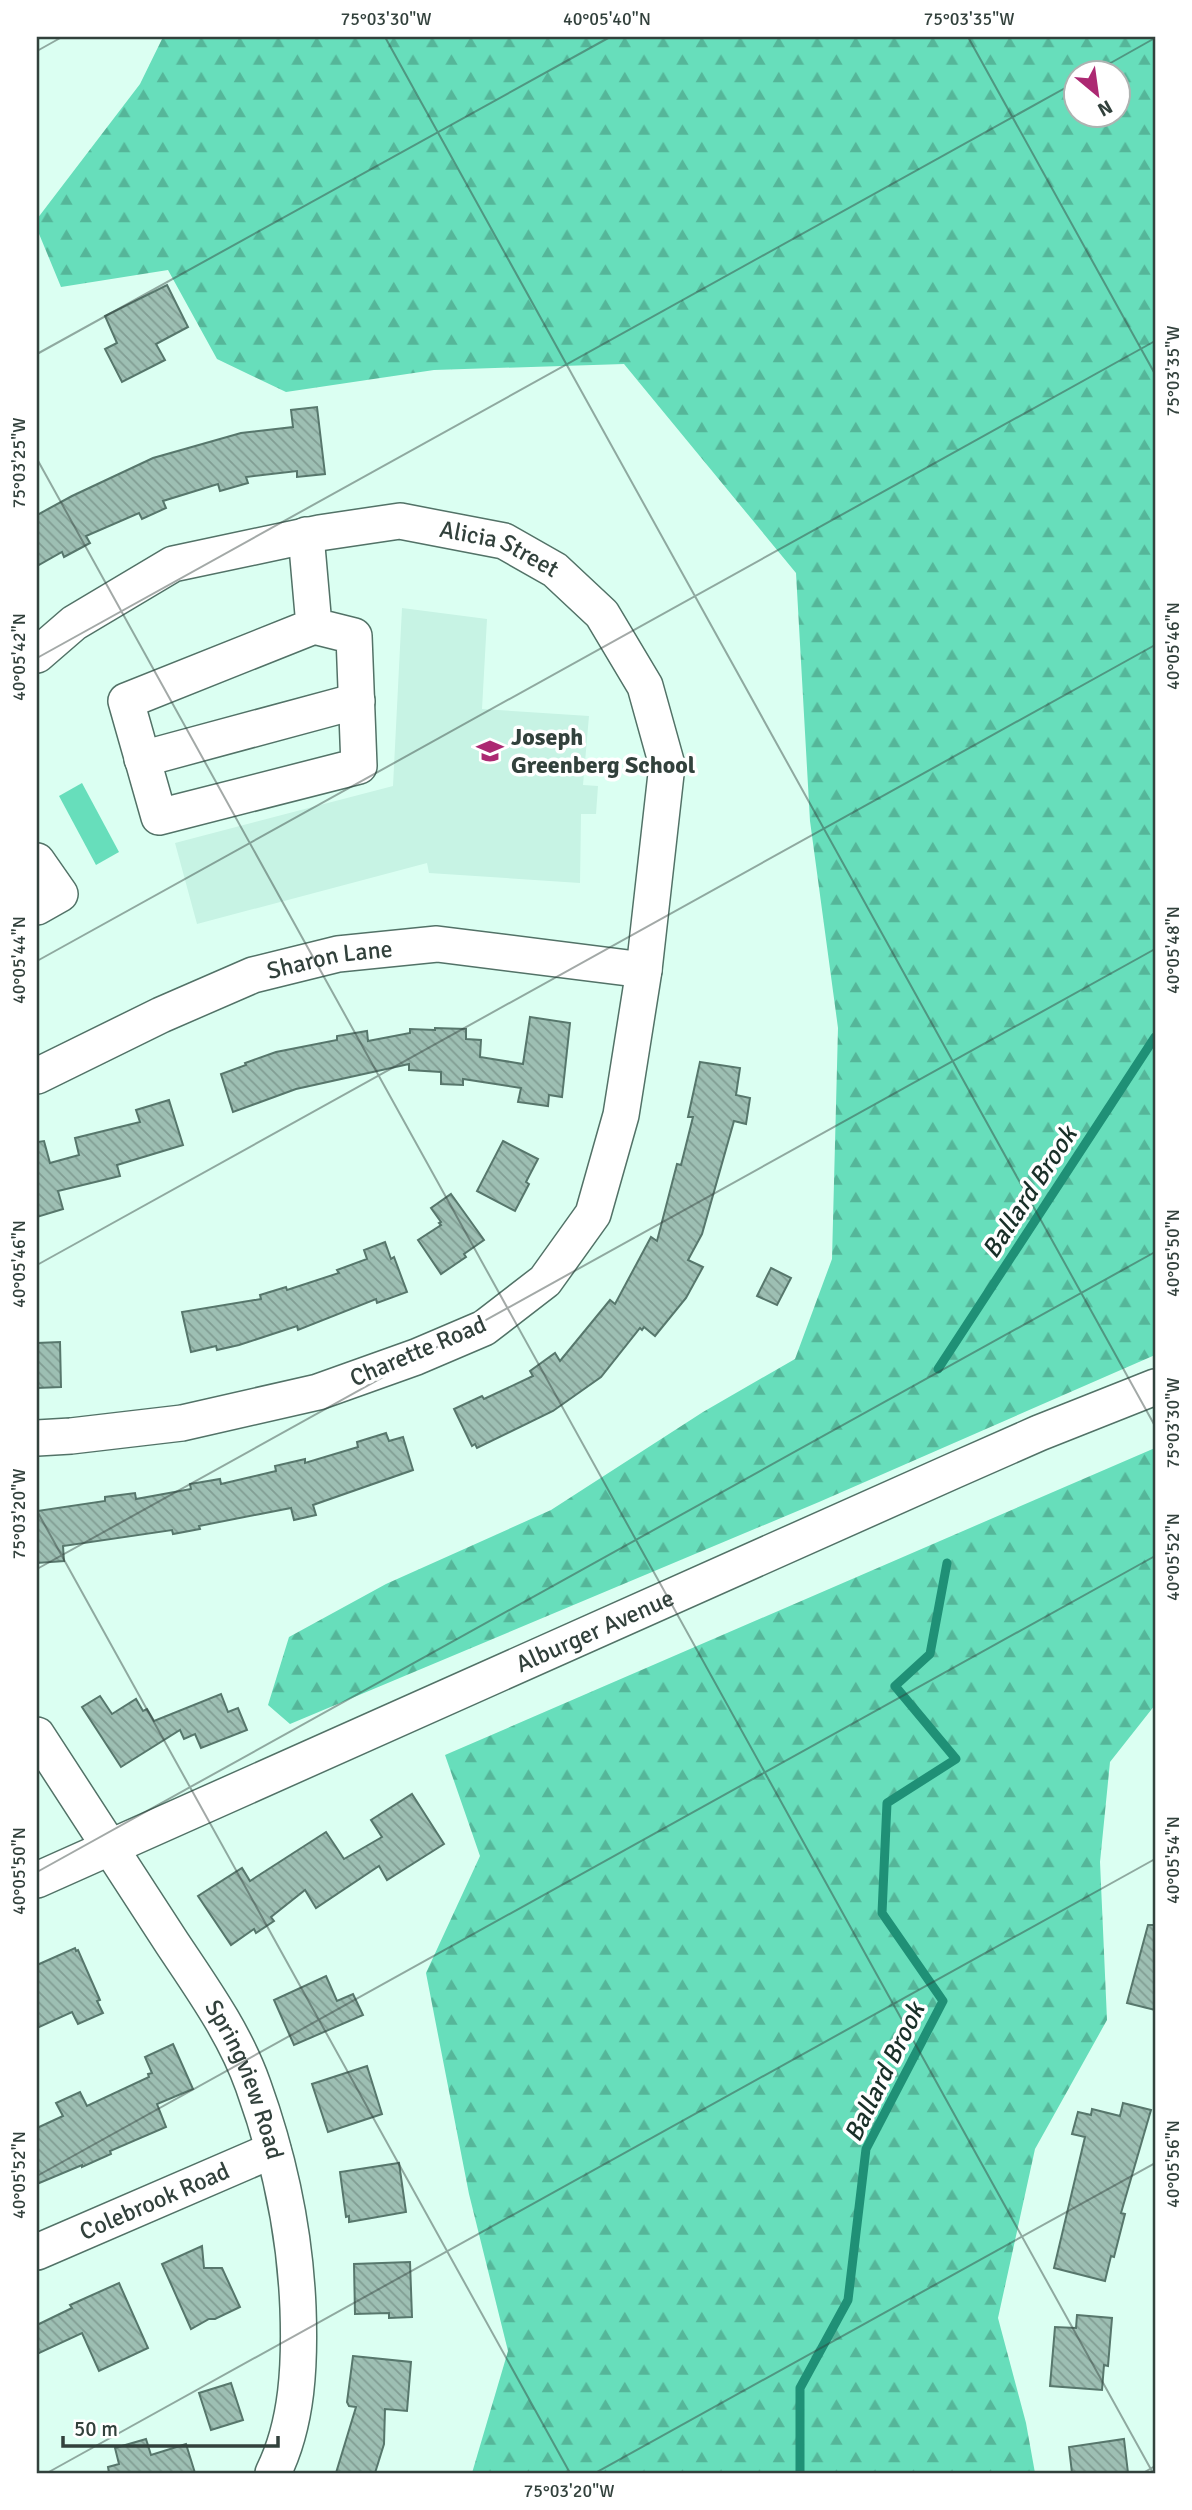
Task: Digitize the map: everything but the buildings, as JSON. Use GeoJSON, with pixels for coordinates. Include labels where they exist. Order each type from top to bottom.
{"type":"FeatureCollection","features":[{"type":"Feature","properties":{"kind":"street","name":"Alicia Street"},"geometry":{"type":"LineString","coordinates":[[37,655],[74,623],[173,564],[306,535],[400,521],[505,541],[555,570],[603,614],[645,686],[667,765],[644,970]]}},
{"type":"Feature","properties":{"kind":"street"},"geometry":{"type":"LineString","coordinates":[[306,535],[314,626]]}},
{"type":"Feature","properties":{"kind":"street"},"geometry":{"type":"LineString","coordinates":[[314,626],[354,636],[357,701],[359,766],[159,817],[126,701],[314,626]]}},
{"type":"Feature","properties":{"kind":"street"},"geometry":{"type":"LineString","coordinates":[[142,759],[357,701]]}},
{"type":"Feature","properties":{"kind":"street"},"geometry":{"type":"LineString","coordinates":[[37,860],[60,894],[37,907]]}},
{"type":"Feature","properties":{"kind":"street","name":"Sharon Lane"},"geometry":{"type":"LineString","coordinates":[[37,1076],[161,1015],[253,975],[338,954],[437,944],[644,970]]}},
{"type":"Feature","properties":{"kind":"street","name":"Charette Road"},"geometry":{"type":"LineString","coordinates":[[37,1438],[181,1423],[318,1392],[416,1357],[484,1328],[545,1281],[593,1214],[621,1115],[644,970]]}},
{"type":"Feature","properties":{"kind":"street","name":"Alburger Avenue"},"geometry":{"type":"LineString","coordinates":[[37,1880],[990,1454],[1155,1387]]}},
{"type":"Feature","properties":{"kind":"street","name":"Springview Road"},"geometry":{"type":"LineString","coordinates":[[37,1735],[221,2019],[253,2084],[288,2212],[296,2272],[299,2336],[295,2402],[273,2473]]}},
{"type":"Feature","properties":{"kind":"street","name":"Colebrook Road"},"geometry":{"type":"LineString","coordinates":[[37,2252],[272,2150]]}},
{"type":"Feature","properties":{"kind":"shaded area","name":"Joseph Greenberg School"},"geometry":{"type":"Polygon","coordinates":[[[402,608],[487,619],[482,709],[589,716],[583,785],[598,786],[596,814],[581,814],[580,883],[429,873],[427,863],[197,924],[175,843],[393,786],[402,608]]]}},
{"type":"Feature","properties":{"kind":"green space"},"geometry":{"type":"Polygon","coordinates":[[[163,37],[1155,37],[1155,1355],[819,1502],[290,1724],[268,1705],[289,1637],[386,1584],[551,1510],[703,1412],[795,1359],[832,1259],[838,1028],[810,821],[796,573],[624,364],[434,370],[286,392],[217,359],[168,270],[61,287],[37,229],[37,219],[140,84],[163,37]]]}},
{"type":"Feature","properties":{"kind":"green space"},"geometry":{"type":"Polygon","coordinates":[[[82,783],[119,852],[96,865],[59,796],[82,783]]]}},
{"type":"Feature","properties":{"kind":"green space"},"geometry":{"type":"Polygon","coordinates":[[[1155,1448],[1155,1705],[1110,1762],[1100,1862],[1107,2020],[1035,2149],[998,2318],[1026,2423],[1035,2473],[472,2473],[508,2351],[469,2194],[426,1973],[480,1856],[445,1755],[1155,1448]]]}},
{"type":"Feature","properties":{"kind":"waterway","name":"Ballard Brook"},"geometry":{"type":"LineString","coordinates":[[938,1369],[1155,1037]]}},
{"type":"Feature","properties":{"kind":"waterway","name":"Ballard Brook"},"geometry":{"type":"LineString","coordinates":[[800,2473],[800,2388],[848,2300],[866,2149],[943,2001],[882,1913],[887,1803],[956,1759],[895,1686],[930,1654],[947,1563]]}},
{"type":"Feature","properties":{"kind":"place","name":"Joseph Greenberg School"},"geometry":{"type":"Point","coordinates":[490,751]}}]}
